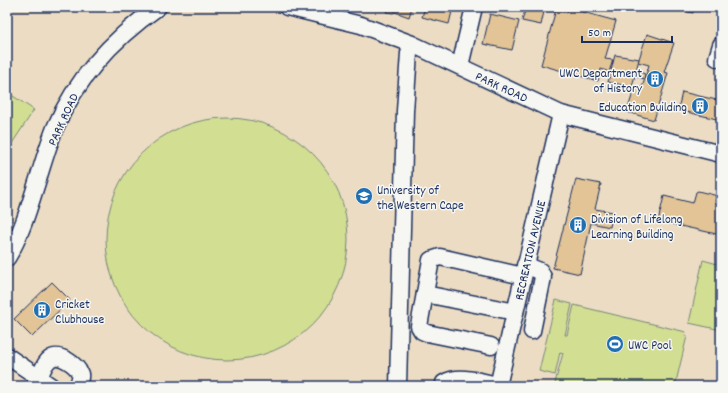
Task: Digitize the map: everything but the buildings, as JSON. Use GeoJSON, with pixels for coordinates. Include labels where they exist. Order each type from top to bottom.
{"type":"FeatureCollection","features":[{"type":"Feature","properties":{"kind":"street","name":"PARK ROAD"},"geometry":{"type":"LineString","coordinates":[[7,258],[25,219],[55,129],[73,92],[85,74],[102,54],[158,7]]}},
{"type":"Feature","properties":{"kind":"street","name":"PARK ROAD"},"geometry":{"type":"LineString","coordinates":[[287,7],[361,25],[412,44],[561,114],[721,154]]}},
{"type":"Feature","properties":{"kind":"street"},"geometry":{"type":"LineString","coordinates":[[460,66],[474,7]]}},
{"type":"Feature","properties":{"kind":"street"},"geometry":{"type":"LineString","coordinates":[[398,386],[405,112],[409,53]]}},
{"type":"Feature","properties":{"kind":"street","name":"RECREATION AVENUE"},"geometry":{"type":"LineString","coordinates":[[498,386],[561,114]]}},
{"type":"Feature","properties":{"kind":"street"},"geometry":{"type":"LineString","coordinates":[[491,346],[422,331],[419,326],[431,260],[440,257],[524,270],[540,271],[543,278],[532,331]]}},
{"type":"Feature","properties":{"kind":"street"},"geometry":{"type":"LineString","coordinates":[[425,294],[515,312]]}},
{"type":"Feature","properties":{"kind":"street"},"geometry":{"type":"LineString","coordinates":[[7,356],[45,382]]}},
{"type":"Feature","properties":{"kind":"street"},"geometry":{"type":"LineString","coordinates":[[45,382],[45,364],[50,359],[59,357],[70,363],[78,371],[80,378],[77,386]]}},
{"type":"Feature","properties":{"kind":"street"},"geometry":{"type":"LineString","coordinates":[[444,386],[444,384],[450,379],[465,379],[498,386]]}},
{"type":"Feature","properties":{"kind":"shaded area","name":"University of the Western Cape"},"geometry":{"type":"Polygon","coordinates":[[[7,7],[721,7],[721,386],[7,386],[7,7]]]}},
{"type":"Feature","properties":{"kind":"green space"},"geometry":{"type":"Polygon","coordinates":[[[7,92],[34,110],[7,151],[7,92]]]}},
{"type":"Feature","properties":{"kind":"green space"},"geometry":{"type":"Polygon","coordinates":[[[215,118],[239,118],[262,123],[284,132],[304,145],[313,153],[328,172],[339,193],[346,215],[348,239],[346,263],[339,285],[328,306],[313,325],[304,333],[284,346],[262,355],[239,360],[215,360],[192,355],[170,346],[150,333],[133,316],[120,296],[111,274],[106,251],[106,227],[111,204],[120,182],[133,162],[150,145],[170,132],[192,123],[215,118]]]}},
{"type":"Feature","properties":{"kind":"green space"},"geometry":{"type":"Polygon","coordinates":[[[703,260],[721,265],[721,330],[689,323],[703,260]]]}},
{"type":"Feature","properties":{"kind":"green space","name":"UWC Pool"},"geometry":{"type":"Polygon","coordinates":[[[556,300],[572,304],[565,335],[567,335],[574,305],[686,332],[685,335],[687,336],[675,386],[569,386],[555,383],[563,353],[560,352],[555,375],[539,371],[556,300]]]}},
{"type":"Feature","properties":{"kind":"place","name":"UWC Department of History"},"geometry":{"type":"Point","coordinates":[655,79]}},
{"type":"Feature","properties":{"kind":"place","name":"Education Building"},"geometry":{"type":"Point","coordinates":[700,106]}},
{"type":"Feature","properties":{"kind":"place","name":"University of the Western Cape"},"geometry":{"type":"Point","coordinates":[364,196]}},
{"type":"Feature","properties":{"kind":"place","name":"Division of Lifelong Learning Building"},"geometry":{"type":"Point","coordinates":[578,225]}},
{"type":"Feature","properties":{"kind":"place","name":"Cricket Clubhouse"},"geometry":{"type":"Point","coordinates":[42,310]}},
{"type":"Feature","properties":{"kind":"place","name":"UWC Pool"},"geometry":{"type":"Point","coordinates":[615,344]}}]}
